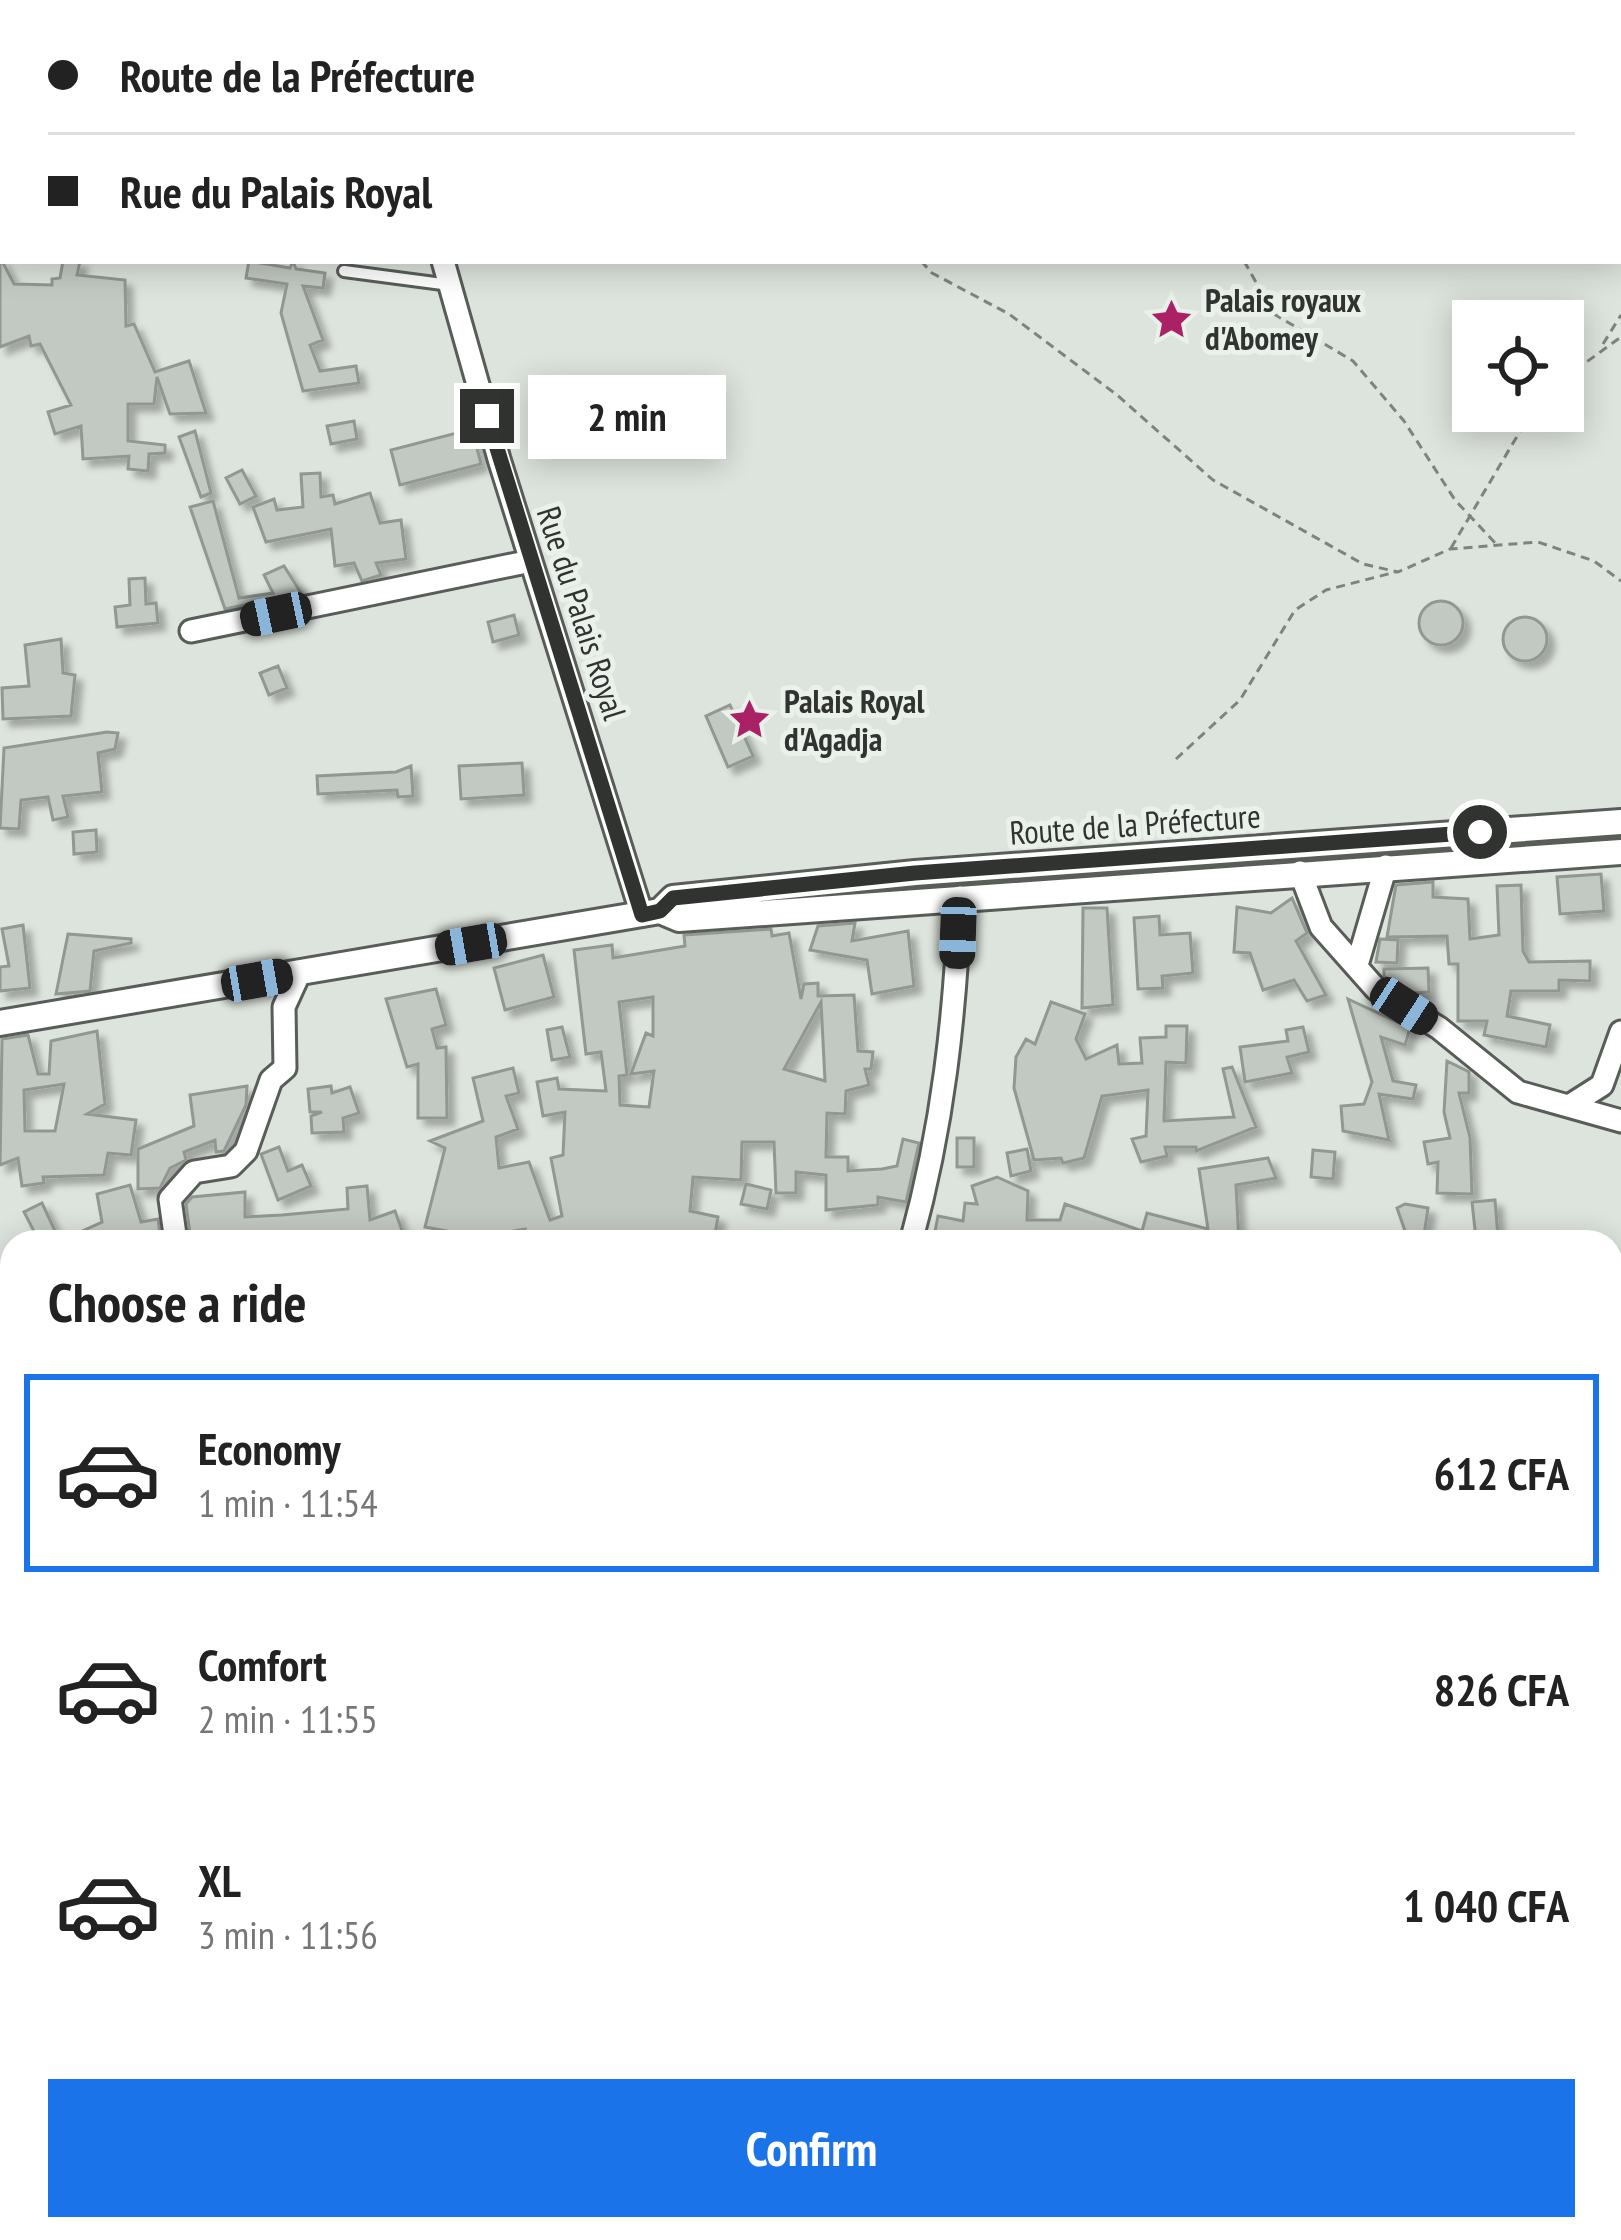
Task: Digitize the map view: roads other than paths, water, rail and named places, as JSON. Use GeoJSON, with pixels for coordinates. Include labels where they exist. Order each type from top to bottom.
{"type":"FeatureCollection","features":[{"type":"Feature","properties":{"kind":"street","name":"Rue du Palais Royal"},"geometry":{"type":"LineString","coordinates":[[444,264],[531,561],[651,913]]}},
{"type":"Feature","properties":{"kind":"street"},"geometry":{"type":"LineString","coordinates":[[191,631],[531,561]]}},
{"type":"Feature","properties":{"kind":"street","name":"Route de la Préfecture"},"geometry":{"type":"LineString","coordinates":[[651,913],[673,898],[915,873],[1621,822]]}},
{"type":"Feature","properties":{"kind":"street","name":"Route de la Préfecture"},"geometry":{"type":"LineString","coordinates":[[0,1023],[651,913],[679,919],[1621,852]]}},
{"type":"Feature","properties":{"kind":"street"},"geometry":{"type":"LineString","coordinates":[[1357,965],[1386,866]]}},
{"type":"Feature","properties":{"kind":"street"},"geometry":{"type":"LineString","coordinates":[[1300,872],[1321,927],[1376,989],[1439,1028],[1518,1092],[1621,1121]]}},
{"type":"Feature","properties":{"kind":"street"},"geometry":{"type":"LineString","coordinates":[[914,1230],[939,1136],[953,1043],[960,897]]}},
{"type":"Feature","properties":{"kind":"street"},"geometry":{"type":"LineString","coordinates":[[174,1230],[170,1199],[194,1172],[231,1166],[246,1151],[271,1080],[285,1069],[284,1006],[300,972]]}},
{"type":"Feature","properties":{"kind":"street"},"geometry":{"type":"LineString","coordinates":[[1569,1106],[1602,1085],[1621,1031]]}},
{"type":"Feature","properties":{"kind":"lane"},"geometry":{"type":"LineString","coordinates":[[344,271],[450,286]]}},
{"type":"Feature","properties":{"kind":"place","name":"Palais royaux d'Abomey"},"geometry":{"type":"Point","coordinates":[1171,319]}},
{"type":"Feature","properties":{"kind":"place","name":"Palais Royal d'Agadja"},"geometry":{"type":"Point","coordinates":[750,720]}}]}
